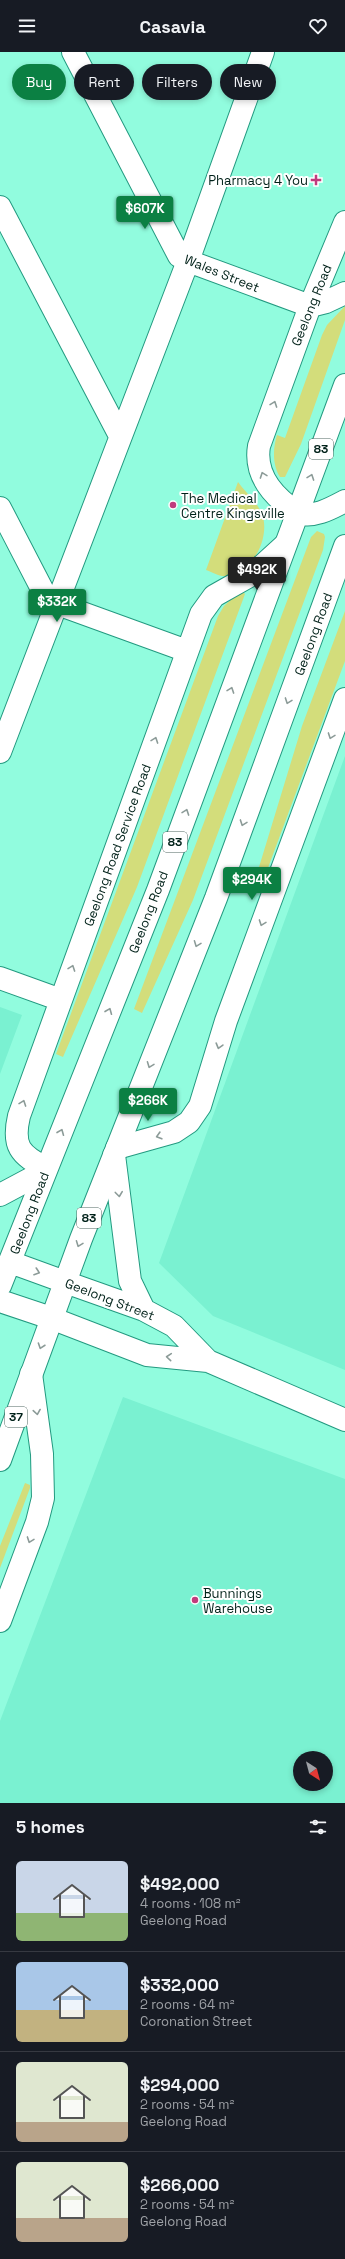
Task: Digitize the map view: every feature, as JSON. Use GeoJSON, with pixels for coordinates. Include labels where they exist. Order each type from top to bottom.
{"type":"FeatureCollection","features":[{"type":"Feature","properties":{"kind":"main road","name":"Wales Street"},"geometry":{"type":"LineString","coordinates":[[73,52],[175,251],[188,261],[310,306]]}},
{"type":"Feature","properties":{"kind":"main road"},"geometry":{"type":"LineString","coordinates":[[0,752],[188,261],[263,52]]}},
{"type":"Feature","properties":{"kind":"main road"},"geometry":{"type":"LineString","coordinates":[[0,207],[120,436]]}},
{"type":"Feature","properties":{"kind":"main road","name":"Geelong Road"},"geometry":{"type":"LineString","coordinates":[[298,513],[279,500],[271,492],[261,469],[258,451],[310,306],[345,222]]}},
{"type":"Feature","properties":{"kind":"main road"},"geometry":{"type":"LineString","coordinates":[[310,306],[326,302],[345,293]]}},
{"type":"Feature","properties":{"kind":"main road","name":"Geelong Road"},"geometry":{"type":"LineString","coordinates":[[0,1286],[5,1261],[46,1170],[158,890],[345,385]]}},
{"type":"Feature","properties":{"kind":"main road"},"geometry":{"type":"LineString","coordinates":[[298,513],[312,514],[345,501]]}},
{"type":"Feature","properties":{"kind":"main road"},"geometry":{"type":"LineString","coordinates":[[0,508],[45,595],[57,606],[187,651]]}},
{"type":"Feature","properties":{"kind":"main road","name":"Geelong Road Service Road"},"geometry":{"type":"LineString","coordinates":[[46,1170],[23,1154],[18,1146],[16,1132],[19,1116],[201,614],[211,599],[260,568],[285,545]]}},
{"type":"Feature","properties":{"kind":"main road","name":"Geelong Road"},"geometry":{"type":"LineString","coordinates":[[0,1460],[51,1318],[216,898],[345,546]]}},
{"type":"Feature","properties":{"kind":"main road"},"geometry":{"type":"LineString","coordinates":[[144,1310],[130,1281],[116,1152],[174,1132],[189,1122],[200,1106],[226,1021],[345,699]]}},
{"type":"Feature","properties":{"kind":"main road"},"geometry":{"type":"LineString","coordinates":[[0,978],[61,1000]]}},
{"type":"Feature","properties":{"kind":"main road"},"geometry":{"type":"LineString","coordinates":[[0,1195],[46,1170]]}},
{"type":"Feature","properties":{"kind":"main road","name":"Geelong Street"},"geometry":{"type":"LineString","coordinates":[[5,1261],[144,1310],[174,1326],[208,1361]]}},
{"type":"Feature","properties":{"kind":"main road","name":"Geelong Street"},"geometry":{"type":"LineString","coordinates":[[0,1301],[51,1318],[147,1355],[208,1361],[345,1420]]}},
{"type":"Feature","properties":{"kind":"main road","name":"Geelong Road"},"geometry":{"type":"LineString","coordinates":[[0,1621],[37,1522],[43,1498],[42,1454],[31,1374]]}},
{"type":"Feature","properties":{"kind":"shaded area"},"geometry":{"type":"Polygon","coordinates":[[[345,306],[345,320],[301,444],[285,477],[280,477],[274,461],[277,435],[285,438],[322,335],[327,325],[345,306]]]}},
{"type":"Feature","properties":{"kind":"shaded area"},"geometry":{"type":"Polygon","coordinates":[[[238,482],[260,510],[264,523],[264,533],[257,553],[244,569],[235,574],[221,576],[206,570],[238,482]]]}},
{"type":"Feature","properties":{"kind":"shaded area"},"geometry":{"type":"Polygon","coordinates":[[[317,531],[324,534],[325,537],[323,550],[193,900],[142,1013],[134,1009],[311,537],[317,531]]]}},
{"type":"Feature","properties":{"kind":"shaded area"},"geometry":{"type":"Polygon","coordinates":[[[241,590],[245,594],[137,887],[63,1057],[56,1054],[218,616],[224,606],[241,590]]]}},
{"type":"Feature","properties":{"kind":"shaded area"},"geometry":{"type":"Polygon","coordinates":[[[345,611],[345,661],[259,892],[252,890],[302,726],[345,611]]]}},
{"type":"Feature","properties":{"kind":"shaded area"},"geometry":{"type":"Polygon","coordinates":[[[345,756],[345,1370],[213,1316],[159,1263],[345,756]]]}},
{"type":"Feature","properties":{"kind":"shaded area"},"geometry":{"type":"Polygon","coordinates":[[[0,1007],[22,1015],[0,1074],[0,1007]]]}},
{"type":"Feature","properties":{"kind":"shaded area","name":"Bunnings Warehouse"},"geometry":{"type":"Polygon","coordinates":[[[123,1397],[345,1479],[345,1803],[0,1803],[0,1721],[123,1397]]]}},
{"type":"Feature","properties":{"kind":"shaded area"},"geometry":{"type":"Polygon","coordinates":[[[25,1483],[30,1485],[30,1488],[0,1568],[0,1546],[25,1483]]]}},
{"type":"Feature","properties":{"kind":"place","name":"Pharmacy 4 You"},"geometry":{"type":"Point","coordinates":[316,180]}},
{"type":"Feature","properties":{"kind":"place","name":"The Medical Centre Kingsville"},"geometry":{"type":"Point","coordinates":[173,505]}},
{"type":"Feature","properties":{"kind":"place","name":"Bunnings Warehouse"},"geometry":{"type":"Point","coordinates":[195,1600]}}]}
